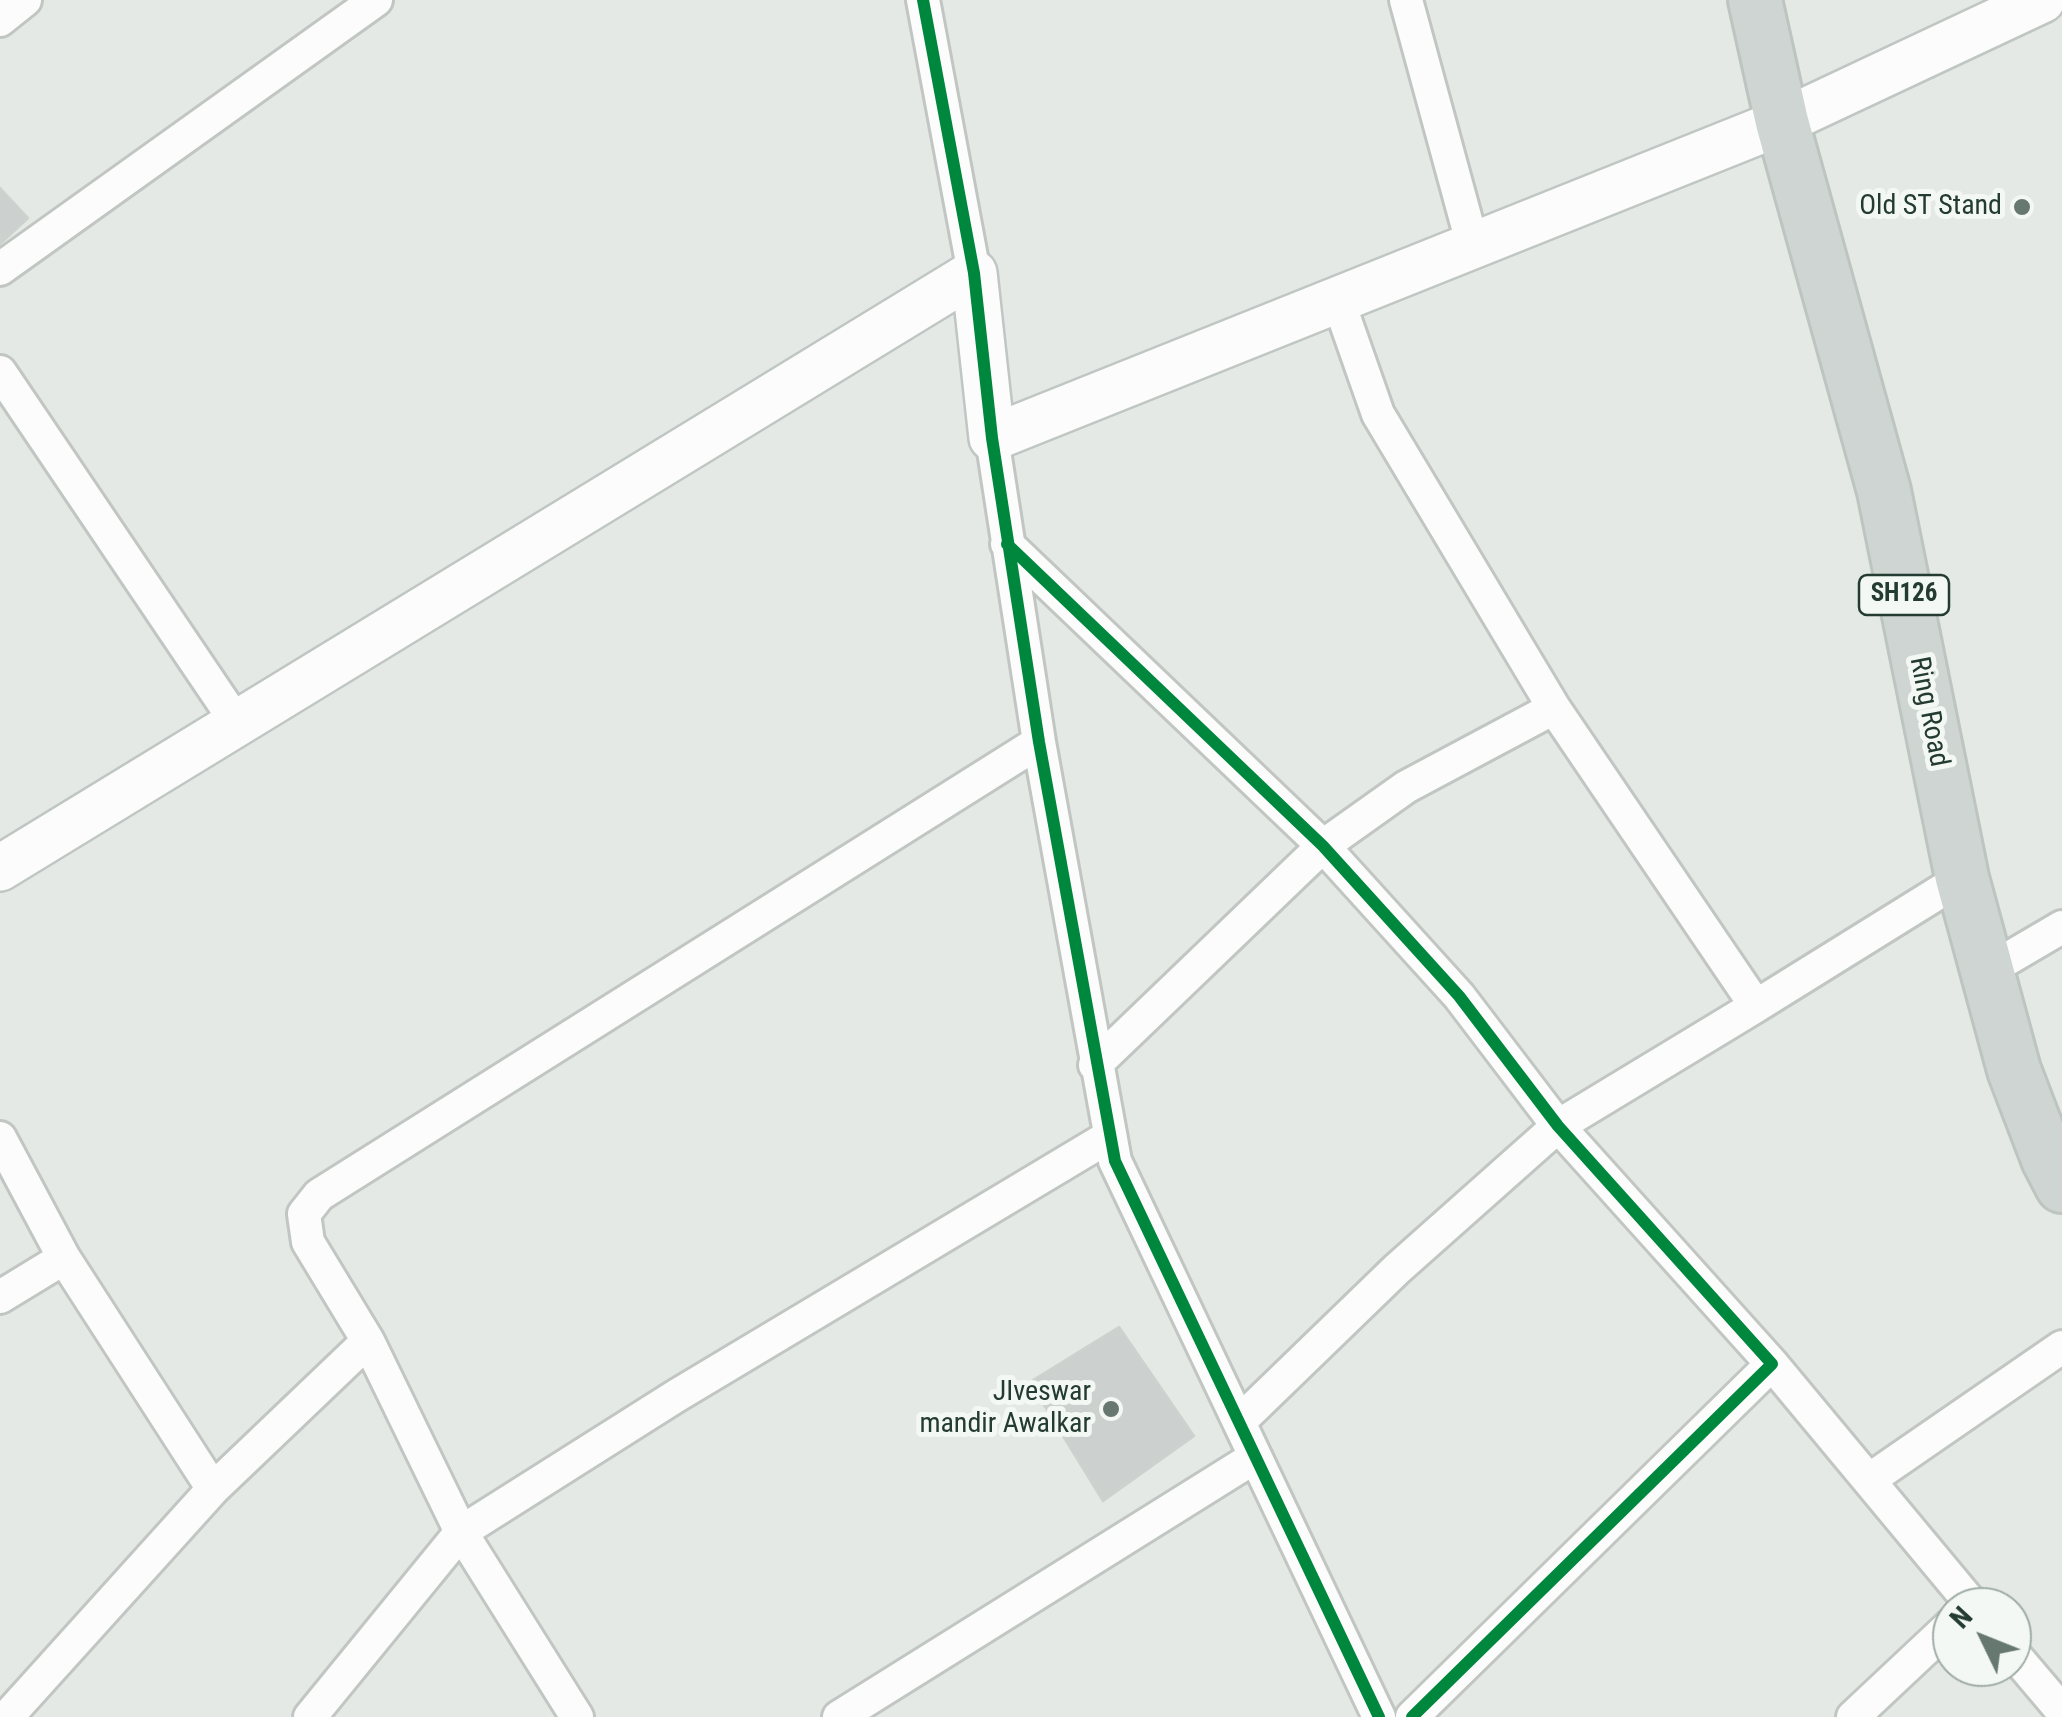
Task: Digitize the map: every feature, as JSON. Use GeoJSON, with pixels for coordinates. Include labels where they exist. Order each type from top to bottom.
{"type":"FeatureCollection","features":[{"type":"Feature","properties":{"kind":"main road","name":"Ring Road"},"geometry":{"type":"LineString","coordinates":[[1755,0],[1782,122],[1884,491],[1962,878],[2014,1070],[2062,1186]]}},
{"type":"Feature","properties":{"kind":"street"},"geometry":{"type":"LineString","coordinates":[[0,20],[25,0]]}},
{"type":"Feature","properties":{"kind":"street"},"geometry":{"type":"LineString","coordinates":[[0,269],[376,0]]}},
{"type":"Feature","properties":{"kind":"street"},"geometry":{"type":"LineString","coordinates":[[923,0],[974,273],[992,438],[1039,742],[1115,1161],[1379,1717]]}},
{"type":"Feature","properties":{"kind":"street"},"geometry":{"type":"LineString","coordinates":[[1406,0],[1473,246]]}},
{"type":"Feature","properties":{"kind":"street"},"geometry":{"type":"LineString","coordinates":[[992,438],[1782,122],[2042,0]]}},
{"type":"Feature","properties":{"kind":"street"},"geometry":{"type":"LineString","coordinates":[[0,868],[974,273]]}},
{"type":"Feature","properties":{"kind":"street"},"geometry":{"type":"LineString","coordinates":[[1338,300],[1378,414],[1554,708],[1756,1006]]}},
{"type":"Feature","properties":{"kind":"street"},"geometry":{"type":"LineString","coordinates":[[0,372],[237,723]]}},
{"type":"Feature","properties":{"kind":"street"},"geometry":{"type":"LineString","coordinates":[[1007,544],[1322,846],[1459,996],[1558,1126],[1772,1364],[1869,1480],[1949,1587]]}},
{"type":"Feature","properties":{"kind":"street"},"geometry":{"type":"LineString","coordinates":[[1095,1065],[1322,846],[1406,787],[1554,708]]}},
{"type":"Feature","properties":{"kind":"street"},"geometry":{"type":"LineString","coordinates":[[577,1717],[461,1532],[368,1340],[308,1242],[304,1214],[320,1195],[1039,742]]}},
{"type":"Feature","properties":{"kind":"street"},"geometry":{"type":"LineString","coordinates":[[1238,1422],[1397,1269],[1558,1126],[1962,878]]}},
{"type":"Feature","properties":{"kind":"street"},"geometry":{"type":"LineString","coordinates":[[1987,971],[2062,927]]}},
{"type":"Feature","properties":{"kind":"street"},"geometry":{"type":"LineString","coordinates":[[310,1717],[461,1532],[676,1396],[1110,1136]]}},
{"type":"Feature","properties":{"kind":"street"},"geometry":{"type":"LineString","coordinates":[[0,1138],[64,1258],[213,1489]]}},
{"type":"Feature","properties":{"kind":"street"},"geometry":{"type":"LineString","coordinates":[[0,1297],[64,1258]]}},
{"type":"Feature","properties":{"kind":"street"},"geometry":{"type":"LineString","coordinates":[[7,1717],[213,1489],[368,1340]]}},
{"type":"Feature","properties":{"kind":"street"},"geometry":{"type":"LineString","coordinates":[[1869,1480],[2062,1347]]}},
{"type":"Feature","properties":{"kind":"street"},"geometry":{"type":"LineString","coordinates":[[1412,1717],[1772,1364]]}},
{"type":"Feature","properties":{"kind":"street"},"geometry":{"type":"LineString","coordinates":[[840,1717],[1255,1456]]}},
{"type":"Feature","properties":{"kind":"street"},"geometry":{"type":"LineString","coordinates":[[1852,1717],[1932,1643]]}},
{"type":"Feature","properties":{"kind":"street"},"geometry":{"type":"LineString","coordinates":[[2032,1676],[2062,1711]]}},
{"type":"Feature","properties":{"kind":"building"},"geometry":{"type":"Polygon","coordinates":[[[0,188],[28,218],[0,244],[0,188]]]}},
{"type":"Feature","properties":{"kind":"building","name":"JIveswar mandir Awalkar"},"geometry":{"type":"Polygon","coordinates":[[[1119,1327],[1194,1436],[1103,1501],[1030,1382],[1119,1327]]]}},
{"type":"Feature","properties":{"kind":"cycle path"},"geometry":{"type":"LineString","coordinates":[[923,0],[974,273],[992,438],[1039,742],[1115,1161],[1379,1717]]}},
{"type":"Feature","properties":{"kind":"cycle path"},"geometry":{"type":"LineString","coordinates":[[1007,544],[1323,846],[1459,996],[1558,1126],[1772,1364],[1412,1717]]}},
{"type":"Feature","properties":{"kind":"place","name":"Old ST Stand"},"geometry":{"type":"Point","coordinates":[2022,207]}},
{"type":"Feature","properties":{"kind":"place","name":"JIveswar mandir Awalkar"},"geometry":{"type":"Point","coordinates":[1111,1409]}}]}
